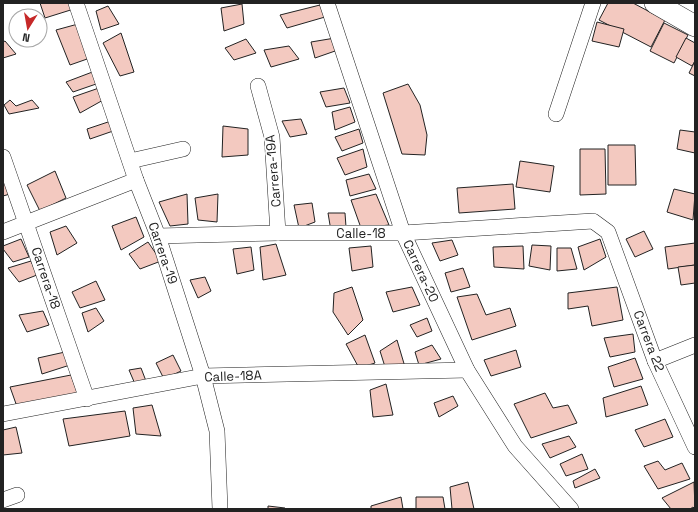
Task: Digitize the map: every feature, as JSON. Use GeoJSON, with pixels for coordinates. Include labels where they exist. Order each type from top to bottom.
{"type":"FeatureCollection","features":[{"type":"Feature","properties":{"kind":"street","name":"Carrera-19"},"geometry":{"type":"LineString","coordinates":[[76,3],[136,180],[158,236],[203,376],[217,431],[220,509]]}},
{"type":"Feature","properties":{"kind":"street","name":"Carrera-20"},"geometry":{"type":"LineString","coordinates":[[327,3],[403,233],[466,370],[515,446],[570,509]]}},
{"type":"Feature","properties":{"kind":"street"},"geometry":{"type":"LineString","coordinates":[[556,114],[593,3]]}},
{"type":"Feature","properties":{"kind":"street"},"geometry":{"type":"LineString","coordinates":[[655,3],[695,26]]}},
{"type":"Feature","properties":{"kind":"street","name":"Carrera-19A"},"geometry":{"type":"LineString","coordinates":[[258,86],[272,137],[278,233]]}},
{"type":"Feature","properties":{"kind":"street"},"geometry":{"type":"LineString","coordinates":[[130,161],[183,149]]}},
{"type":"Feature","properties":{"kind":"street","name":"Carrera-18"},"geometry":{"type":"LineString","coordinates":[[3,158],[87,399]]}},
{"type":"Feature","properties":{"kind":"street"},"geometry":{"type":"LineString","coordinates":[[3,232],[136,180]]}},
{"type":"Feature","properties":{"kind":"street","name":"Calle-18"},"geometry":{"type":"LineString","coordinates":[[158,236],[278,233],[403,233],[593,221],[608,232]]}},
{"type":"Feature","properties":{"kind":"street","name":"Carrera 22"},"geometry":{"type":"LineString","coordinates":[[608,232],[656,361],[695,448]]}},
{"type":"Feature","properties":{"kind":"street"},"geometry":{"type":"LineString","coordinates":[[656,361],[695,345]]}},
{"type":"Feature","properties":{"kind":"street","name":"Calle-18A"},"geometry":{"type":"LineString","coordinates":[[3,414],[203,376],[466,370]]}},
{"type":"Feature","properties":{"kind":"building"},"geometry":{"type":"Polygon","coordinates":[[[40,3],[74,3],[77,8],[48,17],[48,8],[42,8],[40,3]]]}},
{"type":"Feature","properties":{"kind":"building"},"geometry":{"type":"Polygon","coordinates":[[[608,3],[633,3],[665,20],[651,47],[599,20],[608,3]]]}},
{"type":"Feature","properties":{"kind":"building"},"geometry":{"type":"Polygon","coordinates":[[[242,4],[244,24],[224,31],[221,8],[242,4]]]}},
{"type":"Feature","properties":{"kind":"building"},"geometry":{"type":"Polygon","coordinates":[[[320,5],[325,17],[287,28],[280,15],[320,5]]]}},
{"type":"Feature","properties":{"kind":"building"},"geometry":{"type":"Polygon","coordinates":[[[108,6],[119,24],[101,30],[96,11],[108,6]]]}},
{"type":"Feature","properties":{"kind":"building"},"geometry":{"type":"Polygon","coordinates":[[[597,22],[624,29],[619,47],[592,41],[597,22]]]}},
{"type":"Feature","properties":{"kind":"building"},"geometry":{"type":"Polygon","coordinates":[[[664,23],[688,35],[674,63],[650,51],[664,23]]]}},
{"type":"Feature","properties":{"kind":"building"},"geometry":{"type":"Polygon","coordinates":[[[78,24],[90,58],[70,65],[56,30],[78,24]]]}},
{"type":"Feature","properties":{"kind":"building"},"geometry":{"type":"Polygon","coordinates":[[[121,33],[134,72],[120,76],[103,43],[121,33]]]}},
{"type":"Feature","properties":{"kind":"building"},"geometry":{"type":"Polygon","coordinates":[[[335,38],[338,50],[315,58],[311,42],[335,38]]]}},
{"type":"Feature","properties":{"kind":"building"},"geometry":{"type":"Polygon","coordinates":[[[686,38],[695,43],[695,61],[692,66],[676,57],[686,38]]]}},
{"type":"Feature","properties":{"kind":"building"},"geometry":{"type":"Polygon","coordinates":[[[246,39],[256,53],[234,60],[225,48],[246,39]]]}},
{"type":"Feature","properties":{"kind":"building"},"geometry":{"type":"Polygon","coordinates":[[[5,41],[8,45],[8,48],[11,48],[16,54],[3,58],[3,42],[5,41]]]}},
{"type":"Feature","properties":{"kind":"building"},"geometry":{"type":"Polygon","coordinates":[[[289,46],[299,59],[271,67],[264,50],[289,46]]]}},
{"type":"Feature","properties":{"kind":"building"},"geometry":{"type":"Polygon","coordinates":[[[695,61],[695,76],[689,73],[695,61]]]}},
{"type":"Feature","properties":{"kind":"building"},"geometry":{"type":"Polygon","coordinates":[[[95,71],[99,83],[73,92],[66,82],[95,71]]]}},
{"type":"Feature","properties":{"kind":"building"},"geometry":{"type":"Polygon","coordinates":[[[408,84],[420,105],[427,135],[425,155],[402,154],[383,93],[408,84]]]}},
{"type":"Feature","properties":{"kind":"building"},"geometry":{"type":"Polygon","coordinates":[[[99,88],[105,99],[80,113],[73,97],[99,88]]]}},
{"type":"Feature","properties":{"kind":"building"},"geometry":{"type":"Polygon","coordinates":[[[344,88],[350,103],[326,107],[320,92],[344,88]]]}},
{"type":"Feature","properties":{"kind":"building"},"geometry":{"type":"Polygon","coordinates":[[[10,100],[16,106],[32,100],[39,108],[9,114],[4,105],[10,100]]]}},
{"type":"Feature","properties":{"kind":"building"},"geometry":{"type":"Polygon","coordinates":[[[350,107],[355,122],[335,130],[332,112],[350,107]]]}},
{"type":"Feature","properties":{"kind":"building"},"geometry":{"type":"Polygon","coordinates":[[[301,119],[307,134],[290,137],[282,121],[301,119]]]}},
{"type":"Feature","properties":{"kind":"building"},"geometry":{"type":"Polygon","coordinates":[[[114,120],[116,130],[90,139],[87,129],[114,120]]]}},
{"type":"Feature","properties":{"kind":"building"},"geometry":{"type":"Polygon","coordinates":[[[223,126],[248,129],[248,155],[222,157],[223,126]]]}},
{"type":"Feature","properties":{"kind":"building"},"geometry":{"type":"Polygon","coordinates":[[[359,129],[363,143],[342,151],[335,137],[359,129]]]}},
{"type":"Feature","properties":{"kind":"building"},"geometry":{"type":"Polygon","coordinates":[[[680,130],[695,132],[695,153],[677,149],[680,130]]]}},
{"type":"Feature","properties":{"kind":"building"},"geometry":{"type":"Polygon","coordinates":[[[608,145],[635,145],[636,185],[608,185],[608,145]]]}},
{"type":"Feature","properties":{"kind":"building"},"geometry":{"type":"Polygon","coordinates":[[[363,149],[367,167],[345,175],[337,158],[363,149]]]}},
{"type":"Feature","properties":{"kind":"building"},"geometry":{"type":"Polygon","coordinates":[[[580,149],[605,149],[606,194],[580,195],[580,149]]]}},
{"type":"Feature","properties":{"kind":"building"},"geometry":{"type":"Polygon","coordinates":[[[520,161],[554,166],[550,192],[516,187],[520,161]]]}},
{"type":"Feature","properties":{"kind":"building"},"geometry":{"type":"Polygon","coordinates":[[[55,171],[66,198],[40,211],[27,185],[55,171]]]}},
{"type":"Feature","properties":{"kind":"building"},"geometry":{"type":"Polygon","coordinates":[[[369,174],[376,189],[350,196],[346,180],[369,174]]]}},
{"type":"Feature","properties":{"kind":"building"},"geometry":{"type":"Polygon","coordinates":[[[3,175],[10,194],[3,196],[3,175]]]}},
{"type":"Feature","properties":{"kind":"building"},"geometry":{"type":"Polygon","coordinates":[[[513,184],[515,209],[459,213],[457,188],[513,184]]]}},
{"type":"Feature","properties":{"kind":"building"},"geometry":{"type":"Polygon","coordinates":[[[674,189],[695,194],[693,220],[667,212],[674,189]]]}},
{"type":"Feature","properties":{"kind":"building"},"geometry":{"type":"Polygon","coordinates":[[[187,194],[188,224],[170,226],[159,202],[187,194]]]}},
{"type":"Feature","properties":{"kind":"building"},"geometry":{"type":"Polygon","coordinates":[[[218,194],[217,222],[198,220],[195,198],[218,194]]]}},
{"type":"Feature","properties":{"kind":"building"},"geometry":{"type":"Polygon","coordinates":[[[376,194],[389,225],[361,228],[351,200],[376,194]]]}},
{"type":"Feature","properties":{"kind":"building"},"geometry":{"type":"Polygon","coordinates":[[[312,203],[315,222],[299,228],[294,205],[312,203]]]}},
{"type":"Feature","properties":{"kind":"building"},"geometry":{"type":"Polygon","coordinates":[[[328,213],[345,213],[346,227],[331,231],[328,213]]]}},
{"type":"Feature","properties":{"kind":"building"},"geometry":{"type":"Polygon","coordinates":[[[136,217],[144,237],[121,250],[112,226],[136,217]]]}},
{"type":"Feature","properties":{"kind":"building"},"geometry":{"type":"Polygon","coordinates":[[[66,226],[77,243],[57,255],[50,232],[66,226]]]}},
{"type":"Feature","properties":{"kind":"building"},"geometry":{"type":"Polygon","coordinates":[[[644,231],[653,249],[635,257],[626,239],[644,231]]]}},
{"type":"Feature","properties":{"kind":"building"},"geometry":{"type":"Polygon","coordinates":[[[21,239],[29,257],[13,262],[3,249],[3,246],[21,239]]]}},
{"type":"Feature","properties":{"kind":"building"},"geometry":{"type":"Polygon","coordinates":[[[600,239],[606,257],[584,270],[578,247],[600,239]]]}},
{"type":"Feature","properties":{"kind":"building"},"geometry":{"type":"Polygon","coordinates":[[[452,240],[458,255],[440,261],[432,243],[452,240]]]}},
{"type":"Feature","properties":{"kind":"building"},"geometry":{"type":"Polygon","coordinates":[[[148,242],[161,261],[140,269],[129,254],[148,242]]]}},
{"type":"Feature","properties":{"kind":"building"},"geometry":{"type":"Polygon","coordinates":[[[695,243],[695,265],[668,269],[665,247],[695,243]]]}},
{"type":"Feature","properties":{"kind":"building"},"geometry":{"type":"Polygon","coordinates":[[[276,244],[286,275],[263,280],[260,247],[276,244]]]}},
{"type":"Feature","properties":{"kind":"building"},"geometry":{"type":"Polygon","coordinates":[[[532,245],[551,246],[550,270],[529,266],[532,245]]]}},
{"type":"Feature","properties":{"kind":"building"},"geometry":{"type":"Polygon","coordinates":[[[371,246],[373,267],[352,271],[349,248],[371,246]]]}},
{"type":"Feature","properties":{"kind":"building"},"geometry":{"type":"Polygon","coordinates":[[[523,246],[524,269],[494,267],[493,247],[523,246]]]}},
{"type":"Feature","properties":{"kind":"building"},"geometry":{"type":"Polygon","coordinates":[[[251,247],[254,270],[237,274],[233,249],[251,247]]]}},
{"type":"Feature","properties":{"kind":"building"},"geometry":{"type":"Polygon","coordinates":[[[557,248],[571,248],[577,269],[557,271],[557,248]]]}},
{"type":"Feature","properties":{"kind":"building"},"geometry":{"type":"Polygon","coordinates":[[[31,261],[37,275],[19,282],[8,268],[31,261]]]}},
{"type":"Feature","properties":{"kind":"building"},"geometry":{"type":"Polygon","coordinates":[[[695,265],[695,283],[681,285],[678,267],[695,265]]]}},
{"type":"Feature","properties":{"kind":"building"},"geometry":{"type":"Polygon","coordinates":[[[463,268],[470,287],[451,292],[445,273],[463,268]]]}},
{"type":"Feature","properties":{"kind":"building"},"geometry":{"type":"Polygon","coordinates":[[[205,277],[211,291],[198,298],[190,280],[205,277]]]}},
{"type":"Feature","properties":{"kind":"building"},"geometry":{"type":"Polygon","coordinates":[[[96,281],[105,300],[80,308],[72,292],[96,281]]]}},
{"type":"Feature","properties":{"kind":"building"},"geometry":{"type":"Polygon","coordinates":[[[352,287],[363,320],[348,335],[333,312],[334,293],[352,287]]]}},
{"type":"Feature","properties":{"kind":"building"},"geometry":{"type":"Polygon","coordinates":[[[412,287],[420,305],[393,312],[386,292],[412,287]]]}},
{"type":"Feature","properties":{"kind":"building"},"geometry":{"type":"Polygon","coordinates":[[[617,287],[623,320],[592,326],[588,306],[568,309],[568,293],[617,287]]]}},
{"type":"Feature","properties":{"kind":"building"},"geometry":{"type":"Polygon","coordinates":[[[477,294],[486,315],[510,308],[516,326],[472,340],[457,297],[477,294]]]}},
{"type":"Feature","properties":{"kind":"building"},"geometry":{"type":"Polygon","coordinates":[[[96,308],[104,321],[88,332],[82,313],[96,308]]]}},
{"type":"Feature","properties":{"kind":"building"},"geometry":{"type":"Polygon","coordinates":[[[43,311],[49,325],[27,332],[19,315],[43,311]]]}},
{"type":"Feature","properties":{"kind":"building"},"geometry":{"type":"Polygon","coordinates":[[[427,318],[432,331],[417,337],[410,325],[427,318]]]}},
{"type":"Feature","properties":{"kind":"building"},"geometry":{"type":"Polygon","coordinates":[[[633,334],[635,352],[610,357],[604,338],[633,334]]]}},
{"type":"Feature","properties":{"kind":"building"},"geometry":{"type":"Polygon","coordinates":[[[365,335],[375,363],[359,368],[346,344],[365,335]]]}},
{"type":"Feature","properties":{"kind":"building"},"geometry":{"type":"Polygon","coordinates":[[[397,340],[405,367],[386,370],[380,351],[397,340]]]}},
{"type":"Feature","properties":{"kind":"building"},"geometry":{"type":"Polygon","coordinates":[[[432,345],[441,359],[419,365],[415,352],[432,345]]]}},
{"type":"Feature","properties":{"kind":"building"},"geometry":{"type":"Polygon","coordinates":[[[516,350],[521,367],[491,376],[484,360],[516,350]]]}},
{"type":"Feature","properties":{"kind":"building"},"geometry":{"type":"Polygon","coordinates":[[[65,352],[70,365],[42,374],[38,358],[65,352]]]}},
{"type":"Feature","properties":{"kind":"building"},"geometry":{"type":"Polygon","coordinates":[[[173,355],[181,371],[164,379],[156,363],[173,355]]]}},
{"type":"Feature","properties":{"kind":"building"},"geometry":{"type":"Polygon","coordinates":[[[635,358],[643,379],[614,387],[608,367],[635,358]]]}},
{"type":"Feature","properties":{"kind":"building"},"geometry":{"type":"Polygon","coordinates":[[[141,368],[146,381],[135,384],[129,370],[141,368]]]}},
{"type":"Feature","properties":{"kind":"building"},"geometry":{"type":"Polygon","coordinates":[[[71,375],[80,400],[20,415],[10,387],[71,375]]]}},
{"type":"Feature","properties":{"kind":"building"},"geometry":{"type":"Polygon","coordinates":[[[386,384],[393,415],[373,417],[370,390],[386,384]]]}},
{"type":"Feature","properties":{"kind":"building"},"geometry":{"type":"Polygon","coordinates":[[[641,386],[648,405],[606,417],[603,398],[641,386]]]}},
{"type":"Feature","properties":{"kind":"building"},"geometry":{"type":"Polygon","coordinates":[[[545,393],[553,408],[568,405],[577,423],[531,438],[514,404],[545,393]]]}},
{"type":"Feature","properties":{"kind":"building"},"geometry":{"type":"Polygon","coordinates":[[[453,396],[458,406],[439,417],[434,403],[453,396]]]}},
{"type":"Feature","properties":{"kind":"building"},"geometry":{"type":"Polygon","coordinates":[[[152,405],[161,436],[136,434],[133,408],[152,405]]]}},
{"type":"Feature","properties":{"kind":"building"},"geometry":{"type":"Polygon","coordinates":[[[125,411],[130,436],[69,446],[63,419],[125,411]]]}},
{"type":"Feature","properties":{"kind":"building"},"geometry":{"type":"Polygon","coordinates":[[[665,419],[673,437],[644,447],[635,430],[665,419]]]}},
{"type":"Feature","properties":{"kind":"building"},"geometry":{"type":"Polygon","coordinates":[[[16,427],[22,453],[3,455],[3,430],[16,427]]]}},
{"type":"Feature","properties":{"kind":"building"},"geometry":{"type":"Polygon","coordinates":[[[569,436],[576,447],[550,458],[542,444],[569,436]]]}},
{"type":"Feature","properties":{"kind":"building"},"geometry":{"type":"Polygon","coordinates":[[[582,454],[588,469],[566,476],[560,464],[582,454]]]}},
{"type":"Feature","properties":{"kind":"building"},"geometry":{"type":"Polygon","coordinates":[[[658,461],[665,470],[682,463],[690,479],[658,489],[644,466],[658,461]]]}},
{"type":"Feature","properties":{"kind":"building"},"geometry":{"type":"Polygon","coordinates":[[[595,469],[600,478],[575,488],[573,481],[595,469]]]}},
{"type":"Feature","properties":{"kind":"building"},"geometry":{"type":"Polygon","coordinates":[[[468,482],[474,509],[452,509],[450,487],[468,482]]]}},
{"type":"Feature","properties":{"kind":"building"},"geometry":{"type":"Polygon","coordinates":[[[694,482],[695,509],[693,507],[690,509],[671,509],[662,498],[694,482]]]}},
{"type":"Feature","properties":{"kind":"building"},"geometry":{"type":"Polygon","coordinates":[[[401,497],[403,509],[371,509],[371,506],[401,497]]]}},
{"type":"Feature","properties":{"kind":"building"},"geometry":{"type":"Polygon","coordinates":[[[416,497],[443,497],[445,509],[416,509],[416,497]]]}},
{"type":"Feature","properties":{"kind":"building"},"geometry":{"type":"Polygon","coordinates":[[[268,506],[285,508],[285,509],[268,509],[268,506]]]}}]}
